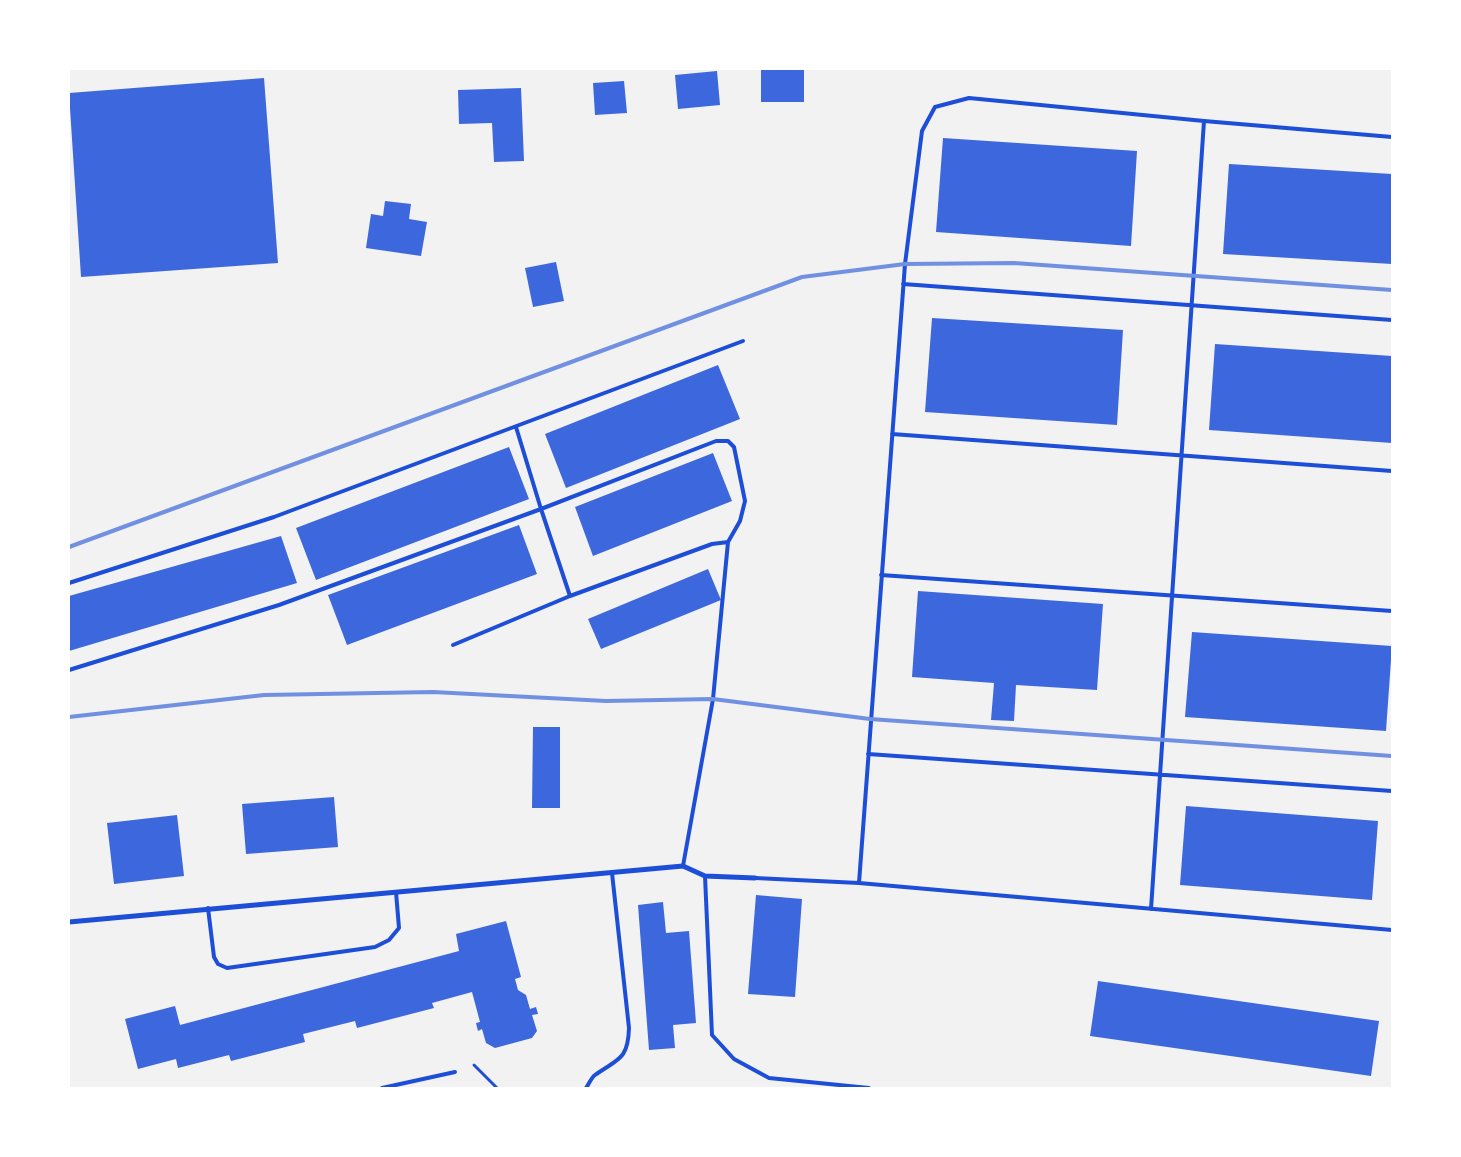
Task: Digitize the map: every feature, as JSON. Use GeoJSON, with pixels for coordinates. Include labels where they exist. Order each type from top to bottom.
{"type":"FeatureCollection","features":[{"type":"Feature","properties":{"kind":"street"},"geometry":{"type":"LineString","coordinates":[[69,922],[208,908],[612,874],[683,866],[705,876],[755,878]]}},
{"type":"Feature","properties":{"kind":"lane"},"geometry":{"type":"LineString","coordinates":[[859,883],[904,284],[922,132],[935,107],[969,98],[1392,137]]}},
{"type":"Feature","properties":{"kind":"lane"},"geometry":{"type":"LineString","coordinates":[[1151,909],[1204,121]]}},
{"type":"Feature","properties":{"kind":"lane"},"geometry":{"type":"LineString","coordinates":[[904,284],[1392,320]]}},
{"type":"Feature","properties":{"kind":"lane"},"geometry":{"type":"LineString","coordinates":[[69,583],[274,517],[743,341]]}},
{"type":"Feature","properties":{"kind":"lane"},"geometry":{"type":"LineString","coordinates":[[516,427],[570,596]]}},
{"type":"Feature","properties":{"kind":"lane"},"geometry":{"type":"LineString","coordinates":[[892,434],[1392,471]]}},
{"type":"Feature","properties":{"kind":"lane"},"geometry":{"type":"LineString","coordinates":[[69,670],[279,605],[541,509],[716,441],[728,441],[734,447],[745,501],[740,521],[728,542],[713,699],[683,866]]}},
{"type":"Feature","properties":{"kind":"lane"},"geometry":{"type":"LineString","coordinates":[[453,645],[570,596],[712,544],[728,542]]}},
{"type":"Feature","properties":{"kind":"lane"},"geometry":{"type":"LineString","coordinates":[[881,575],[1392,611]]}},
{"type":"Feature","properties":{"kind":"lane"},"geometry":{"type":"LineString","coordinates":[[868,754],[1392,791]]}},
{"type":"Feature","properties":{"kind":"lane"},"geometry":{"type":"LineString","coordinates":[[586,1088],[593,1076],[620,1058],[629,1041],[612,874]]}},
{"type":"Feature","properties":{"kind":"lane"},"geometry":{"type":"LineString","coordinates":[[705,876],[712,1035],[734,1059],[769,1078],[869,1088]]}},
{"type":"Feature","properties":{"kind":"lane"},"geometry":{"type":"LineString","coordinates":[[755,878],[859,883],[1392,930]]}},
{"type":"Feature","properties":{"kind":"lane"},"geometry":{"type":"LineString","coordinates":[[208,908],[214,957],[218,964],[227,968],[374,947],[389,940],[399,928],[396,892]]}},
{"type":"Feature","properties":{"kind":"lane"},"geometry":{"type":"LineString","coordinates":[[382,1088],[455,1072]]}},
{"type":"Feature","properties":{"kind":"path"},"geometry":{"type":"LineString","coordinates":[[474,1065],[497,1088]]}},
{"type":"Feature","properties":{"kind":"building"},"geometry":{"type":"Polygon","coordinates":[[[761,69],[804,69],[804,102],[761,102],[761,69]]]}},
{"type":"Feature","properties":{"kind":"building"},"geometry":{"type":"Polygon","coordinates":[[[717,71],[720,105],[678,109],[675,75],[717,71]]]}},
{"type":"Feature","properties":{"kind":"building"},"geometry":{"type":"Polygon","coordinates":[[[264,78],[278,263],[81,277],[69,93],[264,78]]]}},
{"type":"Feature","properties":{"kind":"building"},"geometry":{"type":"Polygon","coordinates":[[[624,81],[627,113],[595,115],[593,83],[624,81]]]}},
{"type":"Feature","properties":{"kind":"building"},"geometry":{"type":"Polygon","coordinates":[[[521,88],[524,161],[494,162],[492,123],[459,124],[458,90],[521,88]]]}},
{"type":"Feature","properties":{"kind":"building"},"geometry":{"type":"Polygon","coordinates":[[[943,138],[1137,151],[1131,246],[936,232],[943,138]]]}},
{"type":"Feature","properties":{"kind":"building"},"geometry":{"type":"Polygon","coordinates":[[[1229,164],[1392,174],[1392,264],[1223,254],[1229,164]]]}},
{"type":"Feature","properties":{"kind":"building"},"geometry":{"type":"Polygon","coordinates":[[[385,201],[411,204],[409,219],[427,222],[421,256],[366,248],[371,214],[383,216],[385,201]]]}},
{"type":"Feature","properties":{"kind":"building"},"geometry":{"type":"Polygon","coordinates":[[[556,262],[564,301],[533,307],[525,268],[556,262]]]}},
{"type":"Feature","properties":{"kind":"building"},"geometry":{"type":"Polygon","coordinates":[[[932,318],[1123,330],[1117,425],[925,412],[932,318]]]}},
{"type":"Feature","properties":{"kind":"building"},"geometry":{"type":"Polygon","coordinates":[[[1215,344],[1392,356],[1392,443],[1209,430],[1215,344]]]}},
{"type":"Feature","properties":{"kind":"building"},"geometry":{"type":"Polygon","coordinates":[[[718,365],[740,419],[566,488],[545,434],[718,365]]]}},
{"type":"Feature","properties":{"kind":"building"},"geometry":{"type":"Polygon","coordinates":[[[509,447],[529,499],[316,580],[296,528],[509,447]]]}},
{"type":"Feature","properties":{"kind":"building"},"geometry":{"type":"Polygon","coordinates":[[[713,453],[732,501],[593,556],[575,507],[713,453]]]}},
{"type":"Feature","properties":{"kind":"building"},"geometry":{"type":"Polygon","coordinates":[[[519,525],[537,574],[347,645],[328,595],[519,525]]]}},
{"type":"Feature","properties":{"kind":"building"},"geometry":{"type":"Polygon","coordinates":[[[281,536],[297,583],[69,651],[69,596],[281,536]]]}},
{"type":"Feature","properties":{"kind":"building"},"geometry":{"type":"Polygon","coordinates":[[[708,569],[721,600],[601,649],[588,619],[708,569]]]}},
{"type":"Feature","properties":{"kind":"building"},"geometry":{"type":"Polygon","coordinates":[[[918,591],[1103,604],[1097,690],[1016,685],[1014,721],[991,720],[994,683],[912,677],[918,591]]]}},
{"type":"Feature","properties":{"kind":"building"},"geometry":{"type":"Polygon","coordinates":[[[1192,632],[1392,646],[1386,731],[1185,717],[1192,632]]]}},
{"type":"Feature","properties":{"kind":"building"},"geometry":{"type":"Polygon","coordinates":[[[533,727],[560,727],[560,808],[532,808],[533,727]]]}},
{"type":"Feature","properties":{"kind":"building"},"geometry":{"type":"Polygon","coordinates":[[[334,797],[338,847],[246,854],[242,804],[334,797]]]}},
{"type":"Feature","properties":{"kind":"building"},"geometry":{"type":"Polygon","coordinates":[[[1186,806],[1378,821],[1372,900],[1180,885],[1186,806]]]}},
{"type":"Feature","properties":{"kind":"building"},"geometry":{"type":"Polygon","coordinates":[[[177,815],[184,876],[114,884],[107,823],[177,815]]]}},
{"type":"Feature","properties":{"kind":"building"},"geometry":{"type":"Polygon","coordinates":[[[756,895],[802,899],[795,997],[748,994],[756,895]]]}},
{"type":"Feature","properties":{"kind":"building"},"geometry":{"type":"Polygon","coordinates":[[[663,902],[666,933],[689,931],[696,1023],[673,1025],[675,1048],[649,1050],[638,905],[663,902]]]}},
{"type":"Feature","properties":{"kind":"building"},"geometry":{"type":"Polygon","coordinates":[[[506,921],[521,977],[515,979],[518,990],[526,995],[530,1009],[536,1007],[538,1014],[532,1015],[537,1031],[532,1038],[495,1048],[486,1043],[482,1029],[478,1031],[476,1023],[480,1022],[472,992],[432,1003],[434,1008],[357,1028],[355,1021],[303,1034],[305,1042],[231,1061],[229,1055],[178,1068],[176,1059],[138,1069],[125,1019],[175,1006],[180,1025],[459,951],[456,934],[506,921]]]}},
{"type":"Feature","properties":{"kind":"building"},"geometry":{"type":"Polygon","coordinates":[[[1098,981],[1379,1021],[1371,1076],[1090,1036],[1098,981]]]}},
{"type":"Feature","properties":{"kind":"railway"},"geometry":{"type":"LineString","coordinates":[[69,547],[802,277],[905,264],[1014,263],[1392,290]]}},
{"type":"Feature","properties":{"kind":"railway"},"geometry":{"type":"LineString","coordinates":[[69,717],[264,695],[433,692],[606,701],[713,699],[870,719],[1392,756]]}}]}
